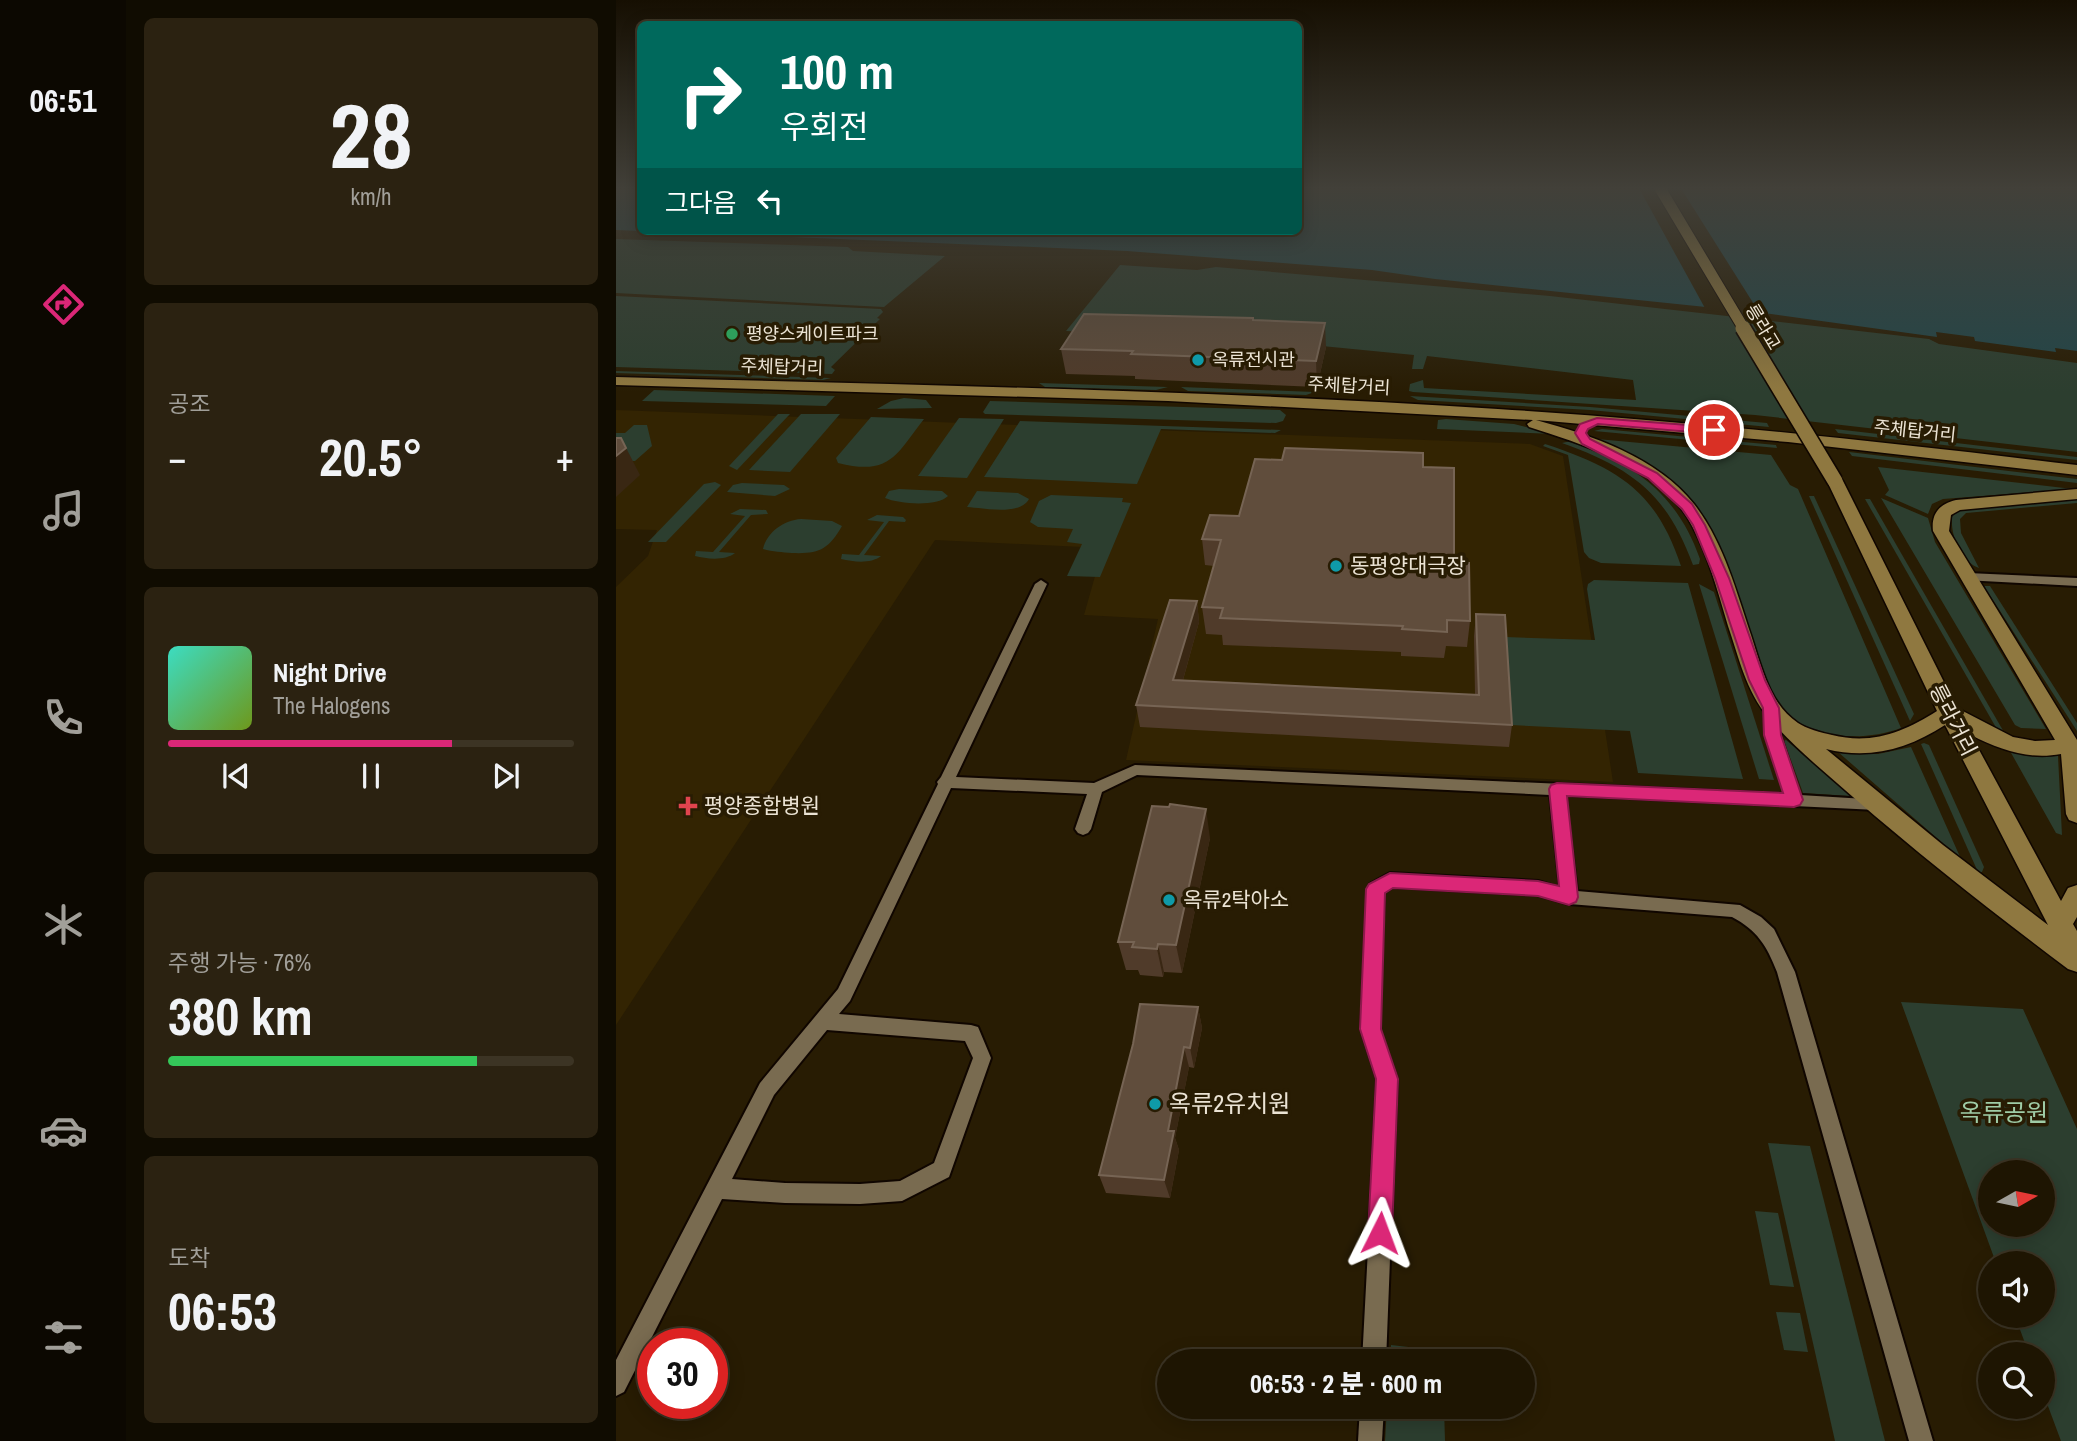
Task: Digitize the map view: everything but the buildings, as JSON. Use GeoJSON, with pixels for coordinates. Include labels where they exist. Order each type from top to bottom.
{"type":"FeatureCollection","features":[{"type":"Feature","properties":{"kind":"main road","name":"릉라교"},"geometry":{"type":"LineString","coordinates":[[1701,257],[1835,481]]}},
{"type":"Feature","properties":{"kind":"main road","name":"주체탑거리"},"geometry":{"type":"LineString","coordinates":[[616,381],[1291,403],[1499,414],[1848,443],[2077,470]]}},
{"type":"Feature","properties":{"kind":"main road"},"geometry":{"type":"LineString","coordinates":[[1499,414],[1586,441],[1652,475],[1687,506],[1699,525],[1722,578],[1757,680],[1771,708],[1787,726],[1877,804],[1994,900],[2077,959]]}},
{"type":"Feature","properties":{"kind":"main road"},"geometry":{"type":"LineString","coordinates":[[1586,441],[1580,433],[1584,426],[1597,421]]}},
{"type":"Feature","properties":{"kind":"main road","name":"릉라거리"},"geometry":{"type":"LineString","coordinates":[[1835,481],[1949,713],[2077,959]]}},
{"type":"Feature","properties":{"kind":"main road"},"geometry":{"type":"LineString","coordinates":[[2077,494],[1956,505],[1944,511],[1940,519],[1941,531],[2069,746],[2074,762],[2077,814]]}},
{"type":"Feature","properties":{"kind":"main road"},"geometry":{"type":"LineString","coordinates":[[1787,726],[1835,744],[1878,747],[1917,734],[1949,713],[2015,747],[2039,751],[2069,746]]}},
{"type":"Feature","properties":{"kind":"main road"},"geometry":{"type":"LineString","coordinates":[[2060,924],[2077,895]]}},
{"type":"Feature","properties":{"kind":"street"},"geometry":{"type":"LineString","coordinates":[[1968,577],[2077,582]]}},
{"type":"Feature","properties":{"kind":"street"},"geometry":{"type":"LineString","coordinates":[[616,1384],[767,1089],[844,995],[1041,584]]}},
{"type":"Feature","properties":{"kind":"street"},"geometry":{"type":"LineString","coordinates":[[1771,708],[1773,735],[1794,800]]}},
{"type":"Feature","properties":{"kind":"street"},"geometry":{"type":"LineString","coordinates":[[944,782],[1096,789],[1135,770],[1877,804]]}},
{"type":"Feature","properties":{"kind":"street"},"geometry":{"type":"LineString","coordinates":[[1083,829],[1096,789]]}},
{"type":"Feature","properties":{"kind":"street"},"geometry":{"type":"LineString","coordinates":[[1557,789],[1569,897]]}},
{"type":"Feature","properties":{"kind":"street"},"geometry":{"type":"LineString","coordinates":[[1375,1349],[1387,1079],[1370,1029],[1376,889],[1390,880],[1538,888],[1569,897],[1734,910],[1758,921],[1773,939],[1790,986],[1921,1441]]}},
{"type":"Feature","properties":{"kind":"street"},"geometry":{"type":"LineString","coordinates":[[716,1188],[785,1193],[860,1194],[902,1191],[942,1170],[982,1058],[971,1033],[823,1021]]}},
{"type":"Feature","properties":{"kind":"street"},"geometry":{"type":"LineString","coordinates":[[1370,1441],[1371,1419]]}},
{"type":"Feature","properties":{"kind":"shaded area"},"geometry":{"type":"Polygon","coordinates":[[[616,410],[1530,444],[1563,456],[1613,782],[1126,760],[1158,619],[1084,615],[1103,548],[935,540],[616,1025],[616,587],[648,556],[657,530],[616,529],[616,410]]]}},
{"type":"Feature","properties":{"kind":"green space"},"geometry":{"type":"Polygon","coordinates":[[[616,257],[944,257],[884,307],[616,293],[616,257]]]}},
{"type":"Feature","properties":{"kind":"green space"},"geometry":{"type":"Polygon","coordinates":[[[1120,265],[1197,270],[1216,267],[1550,296],[1929,339],[1939,344],[2077,363],[2077,452],[1755,415],[1413,392],[1409,391],[1410,384],[1423,380],[1424,388],[1636,400],[1633,380],[1427,356],[1423,369],[1412,369],[1414,355],[1281,342],[1066,331],[1120,265]]]}},
{"type":"Feature","properties":{"kind":"green space","name":"평양스케이트파크"},"geometry":{"type":"Polygon","coordinates":[[[616,296],[881,309],[883,312],[877,318],[880,319],[831,367],[835,370],[832,374],[616,367],[616,296]]]}},
{"type":"Feature","properties":{"kind":"green space"},"geometry":{"type":"Polygon","coordinates":[[[616,371],[831,378],[823,380],[616,371]]]}},
{"type":"Feature","properties":{"kind":"green space"},"geometry":{"type":"Polygon","coordinates":[[[1039,383],[1168,387],[1156,390],[1045,387],[1039,383]]]}},
{"type":"Feature","properties":{"kind":"green space"},"geometry":{"type":"Polygon","coordinates":[[[1181,387],[1315,392],[1306,395],[1188,391],[1181,387]]]}},
{"type":"Feature","properties":{"kind":"green space"},"geometry":{"type":"Polygon","coordinates":[[[654,390],[835,396],[826,406],[642,401],[654,390]]]}},
{"type":"Feature","properties":{"kind":"green space"},"geometry":{"type":"Polygon","coordinates":[[[1410,396],[1590,407],[1767,423],[1769,427],[1590,410],[1418,400],[1410,396]]]}},
{"type":"Feature","properties":{"kind":"green space"},"geometry":{"type":"Polygon","coordinates":[[[904,398],[926,400],[932,408],[877,409],[891,401],[904,398]]]}},
{"type":"Feature","properties":{"kind":"green space"},"geometry":{"type":"Polygon","coordinates":[[[990,401],[1280,410],[1286,415],[1283,421],[1276,423],[985,414],[983,412],[990,401]]]}},
{"type":"Feature","properties":{"kind":"green space"},"geometry":{"type":"Polygon","coordinates":[[[778,414],[790,414],[737,470],[729,466],[778,414]]]}},
{"type":"Feature","properties":{"kind":"green space"},"geometry":{"type":"Polygon","coordinates":[[[801,414],[840,414],[790,472],[749,470],[801,414]]]}},
{"type":"Feature","properties":{"kind":"green space"},"geometry":{"type":"Polygon","coordinates":[[[871,417],[924,419],[898,452],[881,464],[869,467],[838,463],[836,458],[871,417]]]}},
{"type":"Feature","properties":{"kind":"green space"},"geometry":{"type":"Polygon","coordinates":[[[959,418],[1004,419],[967,478],[918,476],[959,418]]]}},
{"type":"Feature","properties":{"kind":"green space"},"geometry":{"type":"Polygon","coordinates":[[[1438,420],[1514,424],[1553,434],[1437,429],[1438,420]]]}},
{"type":"Feature","properties":{"kind":"green space"},"geometry":{"type":"Polygon","coordinates":[[[1020,421],[1281,430],[1275,433],[1161,429],[1137,484],[984,477],[1020,421]]]}},
{"type":"Feature","properties":{"kind":"green space"},"geometry":{"type":"Polygon","coordinates":[[[634,425],[647,425],[652,446],[635,461],[616,461],[616,433],[625,433],[634,425]]]}},
{"type":"Feature","properties":{"kind":"green space"},"geometry":{"type":"Polygon","coordinates":[[[1602,429],[1776,445],[1777,448],[1594,431],[1602,429]]]}},
{"type":"Feature","properties":{"kind":"green space"},"geometry":{"type":"Polygon","coordinates":[[[1835,429],[2077,457],[2077,460],[1838,433],[1835,429]]]}},
{"type":"Feature","properties":{"kind":"green space"},"geometry":{"type":"Polygon","coordinates":[[[1597,439],[1771,455],[1790,485],[1798,489],[1901,728],[1864,736],[1826,733],[1792,718],[1778,705],[1768,688],[1707,522],[1686,495],[1660,473],[1628,453],[1597,439]]]}},
{"type":"Feature","properties":{"kind":"green space"},"geometry":{"type":"Polygon","coordinates":[[[1571,441],[1615,460],[1651,484],[1679,516],[1700,559],[1699,564],[1693,565],[1671,520],[1659,502],[1644,487],[1608,463],[1562,443],[1571,441]]]}},
{"type":"Feature","properties":{"kind":"green space"},"geometry":{"type":"Polygon","coordinates":[[[1545,444],[1594,463],[1631,486],[1659,519],[1681,566],[1601,563],[1589,558],[1584,552],[1568,455],[1543,446],[1545,444]]]}},
{"type":"Feature","properties":{"kind":"green space"},"geometry":{"type":"Polygon","coordinates":[[[1849,452],[2077,479],[2077,483],[1852,456],[1849,452]]]}},
{"type":"Feature","properties":{"kind":"green space"},"geometry":{"type":"Polygon","coordinates":[[[1878,467],[2073,489],[1943,499],[1932,504],[1928,514],[1885,495],[1889,490],[1878,467]]]}},
{"type":"Feature","properties":{"kind":"green space"},"geometry":{"type":"Polygon","coordinates":[[[715,482],[721,485],[666,542],[648,542],[704,484],[715,482]]]}},
{"type":"Feature","properties":{"kind":"green space"},"geometry":{"type":"Polygon","coordinates":[[[733,485],[784,485],[790,489],[775,496],[727,492],[733,485]]]}},
{"type":"Feature","properties":{"kind":"green space"},"geometry":{"type":"Polygon","coordinates":[[[889,491],[942,491],[948,496],[935,502],[918,503],[885,498],[889,491]]]}},
{"type":"Feature","properties":{"kind":"green space"},"geometry":{"type":"Polygon","coordinates":[[[977,491],[1018,493],[1029,499],[1018,508],[967,507],[977,491]]]}},
{"type":"Feature","properties":{"kind":"green space"},"geometry":{"type":"Polygon","coordinates":[[[1051,495],[1123,498],[1122,502],[1131,503],[1100,577],[1067,576],[1082,544],[1067,542],[1073,529],[1038,527],[1030,522],[1039,501],[1051,495]]]}},
{"type":"Feature","properties":{"kind":"green space"},"geometry":{"type":"Polygon","coordinates":[[[1809,496],[1814,496],[1914,714],[1910,721],[1809,496]]]}},
{"type":"Feature","properties":{"kind":"green space"},"geometry":{"type":"Polygon","coordinates":[[[1881,498],[1928,518],[1935,542],[2046,729],[2021,728],[2015,725],[1881,498]]]}},
{"type":"Feature","properties":{"kind":"green space"},"geometry":{"type":"Polygon","coordinates":[[[1865,499],[1870,499],[2005,734],[1998,731],[1865,499]]]}},
{"type":"Feature","properties":{"kind":"green space"},"geometry":{"type":"Polygon","coordinates":[[[2077,499],[2077,503],[1966,513],[1960,519],[1961,533],[1979,568],[1967,560],[1955,540],[1952,517],[1959,509],[2077,499]]]}},
{"type":"Feature","properties":{"kind":"green space"},"geometry":{"type":"Polygon","coordinates":[[[740,509],[766,510],[768,514],[751,515],[719,552],[735,553],[731,556],[716,559],[695,556],[696,551],[713,552],[745,516],[730,514],[740,509]]]}},
{"type":"Feature","properties":{"kind":"green space"},"geometry":{"type":"Polygon","coordinates":[[[877,515],[903,517],[906,520],[889,521],[864,555],[881,556],[877,559],[862,562],[841,559],[842,554],[859,555],[884,522],[867,520],[877,515]]]}},
{"type":"Feature","properties":{"kind":"green space"},"geometry":{"type":"Polygon","coordinates":[[[801,519],[832,521],[842,526],[827,545],[816,551],[792,553],[763,549],[768,537],[777,528],[801,519]]]}},
{"type":"Feature","properties":{"kind":"green space"},"geometry":{"type":"Polygon","coordinates":[[[1594,580],[1688,583],[1743,779],[1638,773],[1630,731],[1511,725],[1505,637],[1595,640],[1587,589],[1588,584],[1594,580]]]}},
{"type":"Feature","properties":{"kind":"green space"},"geometry":{"type":"Polygon","coordinates":[[[1699,584],[1714,592],[1774,780],[1759,779],[1699,584]]]}},
{"type":"Feature","properties":{"kind":"green space"},"geometry":{"type":"Polygon","coordinates":[[[1984,586],[1990,586],[2077,723],[2077,731],[1984,586]]]}},
{"type":"Feature","properties":{"kind":"green space"},"geometry":{"type":"Polygon","coordinates":[[[1784,741],[1850,796],[1803,793],[1784,741]]]}},
{"type":"Feature","properties":{"kind":"green space"},"geometry":{"type":"Polygon","coordinates":[[[1921,744],[1929,745],[1984,867],[1982,872],[1978,872],[1921,744]]]}},
{"type":"Feature","properties":{"kind":"green space"},"geometry":{"type":"Polygon","coordinates":[[[1911,747],[1961,859],[1838,752],[1878,754],[1911,747]]]}},
{"type":"Feature","properties":{"kind":"green space"},"geometry":{"type":"Polygon","coordinates":[[[2010,751],[2033,756],[2058,756],[2062,835],[2056,833],[2010,751]]]}},
{"type":"Feature","properties":{"kind":"green space","name":"옥류공원"},"geometry":{"type":"Polygon","coordinates":[[[1901,1002],[2023,1009],[2077,1129],[2077,1441],[2061,1441],[2053,1419],[2055,1419],[2055,1342],[2025,1342],[2019,1328],[2055,1328],[2055,1251],[1992,1251],[1987,1237],[2055,1237],[2055,1160],[1978,1160],[1978,1214],[1901,1002]]]}},
{"type":"Feature","properties":{"kind":"green space"},"geometry":{"type":"Polygon","coordinates":[[[1768,1143],[1810,1146],[1885,1441],[1835,1441],[1768,1143]]]}},
{"type":"Feature","properties":{"kind":"green space"},"geometry":{"type":"Polygon","coordinates":[[[1755,1211],[1778,1213],[1794,1287],[1770,1285],[1755,1211]]]}},
{"type":"Feature","properties":{"kind":"green space"},"geometry":{"type":"Polygon","coordinates":[[[1776,1312],[1800,1313],[1808,1352],[1784,1350],[1776,1312]]]}},
{"type":"Feature","properties":{"kind":"green space"},"geometry":{"type":"Polygon","coordinates":[[[1391,1345],[1426,1349],[1391,1349],[1391,1345]]]}},
{"type":"Feature","properties":{"kind":"green space"},"geometry":{"type":"Polygon","coordinates":[[[1386,1419],[1444,1419],[1445,1441],[1385,1441],[1386,1419]]]}},
{"type":"Feature","properties":{"kind":"water"},"geometry":{"type":"Polygon","coordinates":[[[1208,257],[2077,257],[2077,351],[2055,348],[2056,352],[1975,341],[1974,337],[1936,332],[1937,337],[1764,313],[1372,270],[1208,257]]]}},
{"type":"Feature","properties":{"kind":"pier"},"geometry":{"type":"Polygon","coordinates":[[[1677,257],[1724,257],[1762,317],[1706,310],[1677,257]]]}},
{"type":"Feature","properties":{"kind":"place","name":"평양스케이트파크"},"geometry":{"type":"Point","coordinates":[732,334]}},
{"type":"Feature","properties":{"kind":"place","name":"옥류전시관"},"geometry":{"type":"Point","coordinates":[1198,360]}},
{"type":"Feature","properties":{"kind":"place","name":"동평양대극장"},"geometry":{"type":"Point","coordinates":[1336,566]}},
{"type":"Feature","properties":{"kind":"place","name":"평양종합병원"},"geometry":{"type":"Point","coordinates":[688,806]}},
{"type":"Feature","properties":{"kind":"place","name":"옥류2탁아소"},"geometry":{"type":"Point","coordinates":[1169,900]}},
{"type":"Feature","properties":{"kind":"place","name":"옥류2유치원"},"geometry":{"type":"Point","coordinates":[1155,1104]}},
{"type":"Feature","properties":{"kind":"route"},"geometry":{"type":"LineString","coordinates":[[1380,1233],[1387,1079],[1370,1029],[1376,889],[1390,880],[1538,888],[1569,897],[1557,789],[1794,800],[1773,735],[1771,708],[1757,680],[1722,578],[1699,525],[1687,506],[1652,475],[1586,441],[1580,433],[1584,426],[1597,421],[1714,430]]}}]}
